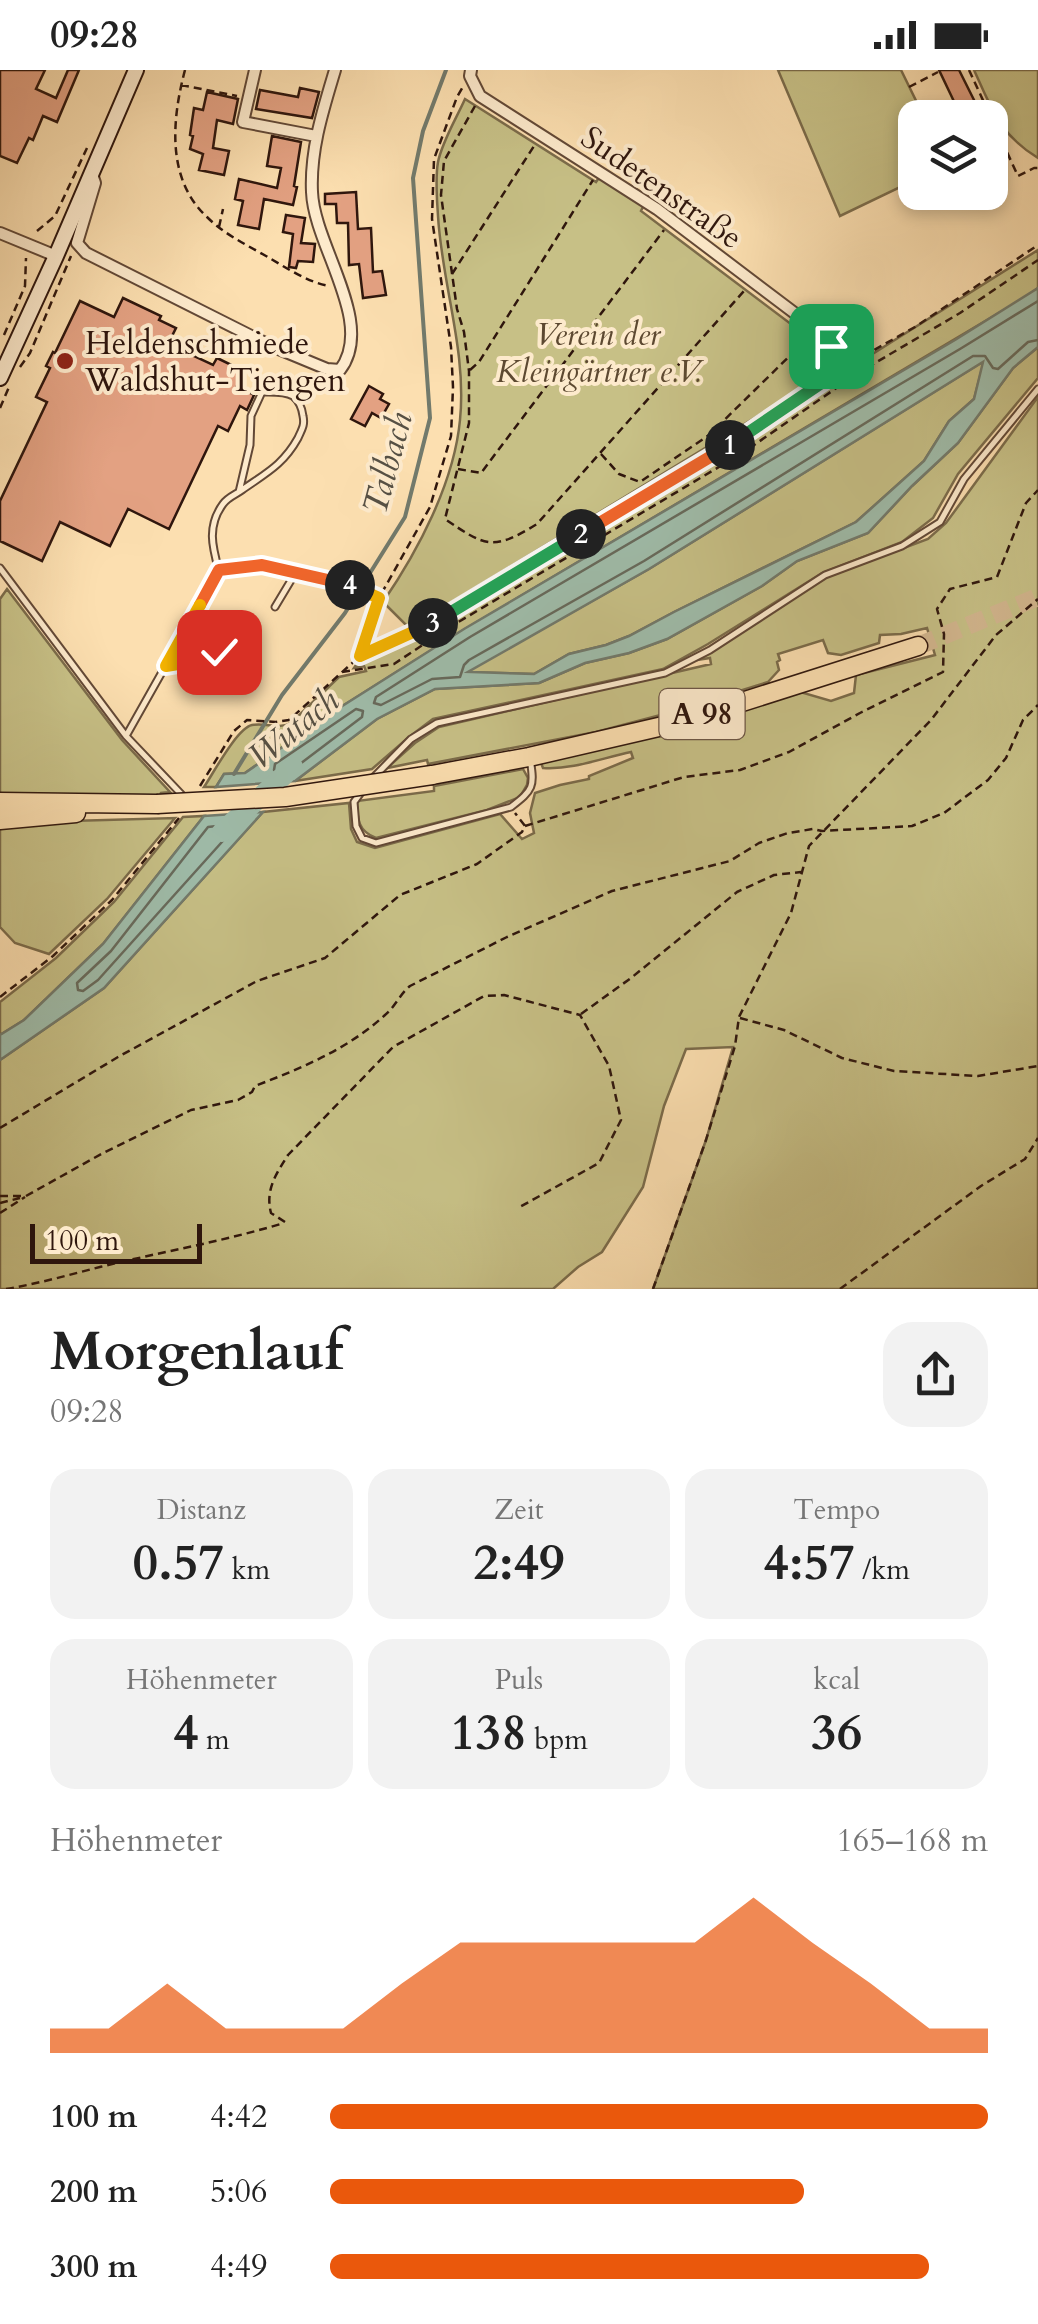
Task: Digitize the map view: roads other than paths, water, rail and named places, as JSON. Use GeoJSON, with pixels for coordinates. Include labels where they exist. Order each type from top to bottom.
{"type":"FeatureCollection","features":[{"type":"Feature","properties":{"kind":"highway","name":"A 98"},"geometry":{"type":"LineString","coordinates":[[0,802],[157,804],[285,797],[432,775],[676,723],[918,646]]}},
{"type":"Feature","properties":{"kind":"highway"},"geometry":{"type":"LineString","coordinates":[[0,820],[130,804]]}},
{"type":"Feature","properties":{"kind":"main road"},"geometry":{"type":"LineString","coordinates":[[6,377],[136,70]]}},
{"type":"Feature","properties":{"kind":"street"},"geometry":{"type":"LineString","coordinates":[[255,70],[243,122],[316,136]]}},
{"type":"Feature","properties":{"kind":"street"},"geometry":{"type":"LineString","coordinates":[[91,172],[95,184],[77,243],[86,254],[269,345],[327,369],[340,370],[352,348],[352,330],[312,190],[316,136],[335,70]]}},
{"type":"Feature","properties":{"kind":"street","name":"Sudetenstraße"},"geometry":{"type":"LineString","coordinates":[[470,73],[480,96],[672,221],[817,330],[831,346]]}},
{"type":"Feature","properties":{"kind":"street"},"geometry":{"type":"LineString","coordinates":[[0,233],[56,256]]}},
{"type":"Feature","properties":{"kind":"lane"},"geometry":{"type":"LineString","coordinates":[[529,756],[534,782],[528,794],[511,807],[376,843],[362,838],[356,826],[354,802],[380,768],[436,723],[664,672],[710,650],[825,575],[902,546],[940,522],[964,480],[1038,389]]}},
{"type":"Feature","properties":{"kind":"lane"},"geometry":{"type":"LineString","coordinates":[[126,736],[219,570],[211,531],[225,500],[240,492],[272,471],[288,456],[304,426],[303,410],[296,398],[262,392],[251,416],[250,445],[240,492]]}},
{"type":"Feature","properties":{"kind":"lane"},"geometry":{"type":"LineString","coordinates":[[219,570],[262,565],[311,576]]}},
{"type":"Feature","properties":{"kind":"lane"},"geometry":{"type":"LineString","coordinates":[[0,568],[126,736],[190,803]]}},
{"type":"Feature","properties":{"kind":"lane"},"geometry":{"type":"LineString","coordinates":[[275,607],[296,572]]}},
{"type":"Feature","properties":{"kind":"lane"},"geometry":{"type":"LineString","coordinates":[[166,666],[215,658],[223,647]]}},
{"type":"Feature","properties":{"kind":"water"},"geometry":{"type":"Polygon","coordinates":[[[1038,288],[1038,347],[1013,368],[958,443],[868,533],[797,561],[762,586],[667,639],[585,663],[539,683],[435,689],[377,719],[295,781],[216,787],[224,774],[245,773],[464,629],[1038,288]],[[983,362],[649,569],[468,672],[534,674],[569,654],[629,636],[856,522],[924,461],[949,421],[974,399],[983,362]]]}},
{"type":"Feature","properties":{"kind":"water"},"geometry":{"type":"Polygon","coordinates":[[[263,812],[104,988],[0,1060],[0,1035],[24,1020],[103,944],[204,816],[263,812]]]}},
{"type":"Feature","properties":{"kind":"waterway","name":"Talbach"},"geometry":{"type":"LineString","coordinates":[[234,774],[282,695],[345,613],[405,517],[430,418],[413,178],[423,131],[446,70]]}},
{"type":"Feature","properties":{"kind":"waterway","name":"Wutach"},"geometry":{"type":"LineString","coordinates":[[222,832],[293,767]]}},
{"type":"Feature","properties":{"kind":"tunnel"},"geometry":{"type":"LineString","coordinates":[[918,646],[1038,597]]}},
{"type":"Feature","properties":{"kind":"place","name":"Heldenschmiede Waldshut-Tiengen"},"geometry":{"type":"Point","coordinates":[65,361]}},
{"type":"Feature","properties":{"kind":"park label","name":"Verein der Kleingärtner e.V."},"geometry":{"type":"Point","coordinates":[598,352]}}]}
